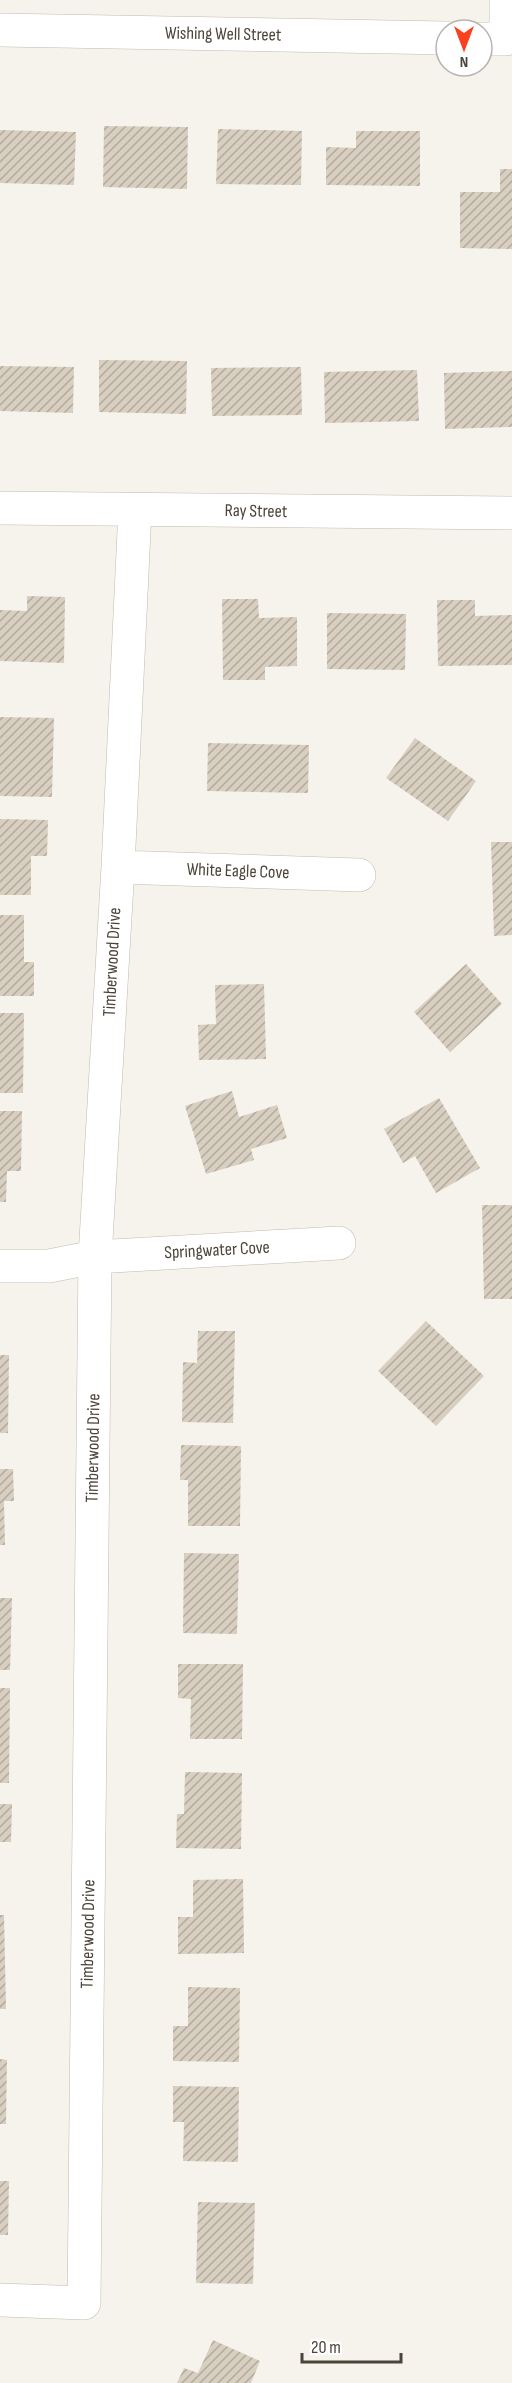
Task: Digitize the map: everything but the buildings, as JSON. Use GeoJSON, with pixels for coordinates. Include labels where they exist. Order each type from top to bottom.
{"type":"FeatureCollection","features":[{"type":"Feature","properties":{"kind":"street"},"geometry":{"type":"LineString","coordinates":[[494,39],[506,39],[506,0]]}},
{"type":"Feature","properties":{"kind":"street","name":"Wishing Well Street"},"geometry":{"type":"LineString","coordinates":[[0,30],[434,38]]}},
{"type":"Feature","properties":{"kind":"street","name":"Ray Street"},"geometry":{"type":"LineString","coordinates":[[0,508],[512,513]]}},
{"type":"Feature","properties":{"kind":"street","name":"Timberwood Drive"},"geometry":{"type":"LineString","coordinates":[[0,2300],[84,2303],[95,1257],[118,867],[135,510]]}},
{"type":"Feature","properties":{"kind":"street","name":"White Eagle Cove"},"geometry":{"type":"LineString","coordinates":[[118,867],[359,875]]}},
{"type":"Feature","properties":{"kind":"street","name":"Springwater Cove"},"geometry":{"type":"LineString","coordinates":[[0,1266],[49,1266],[95,1257],[339,1243]]}}]}
